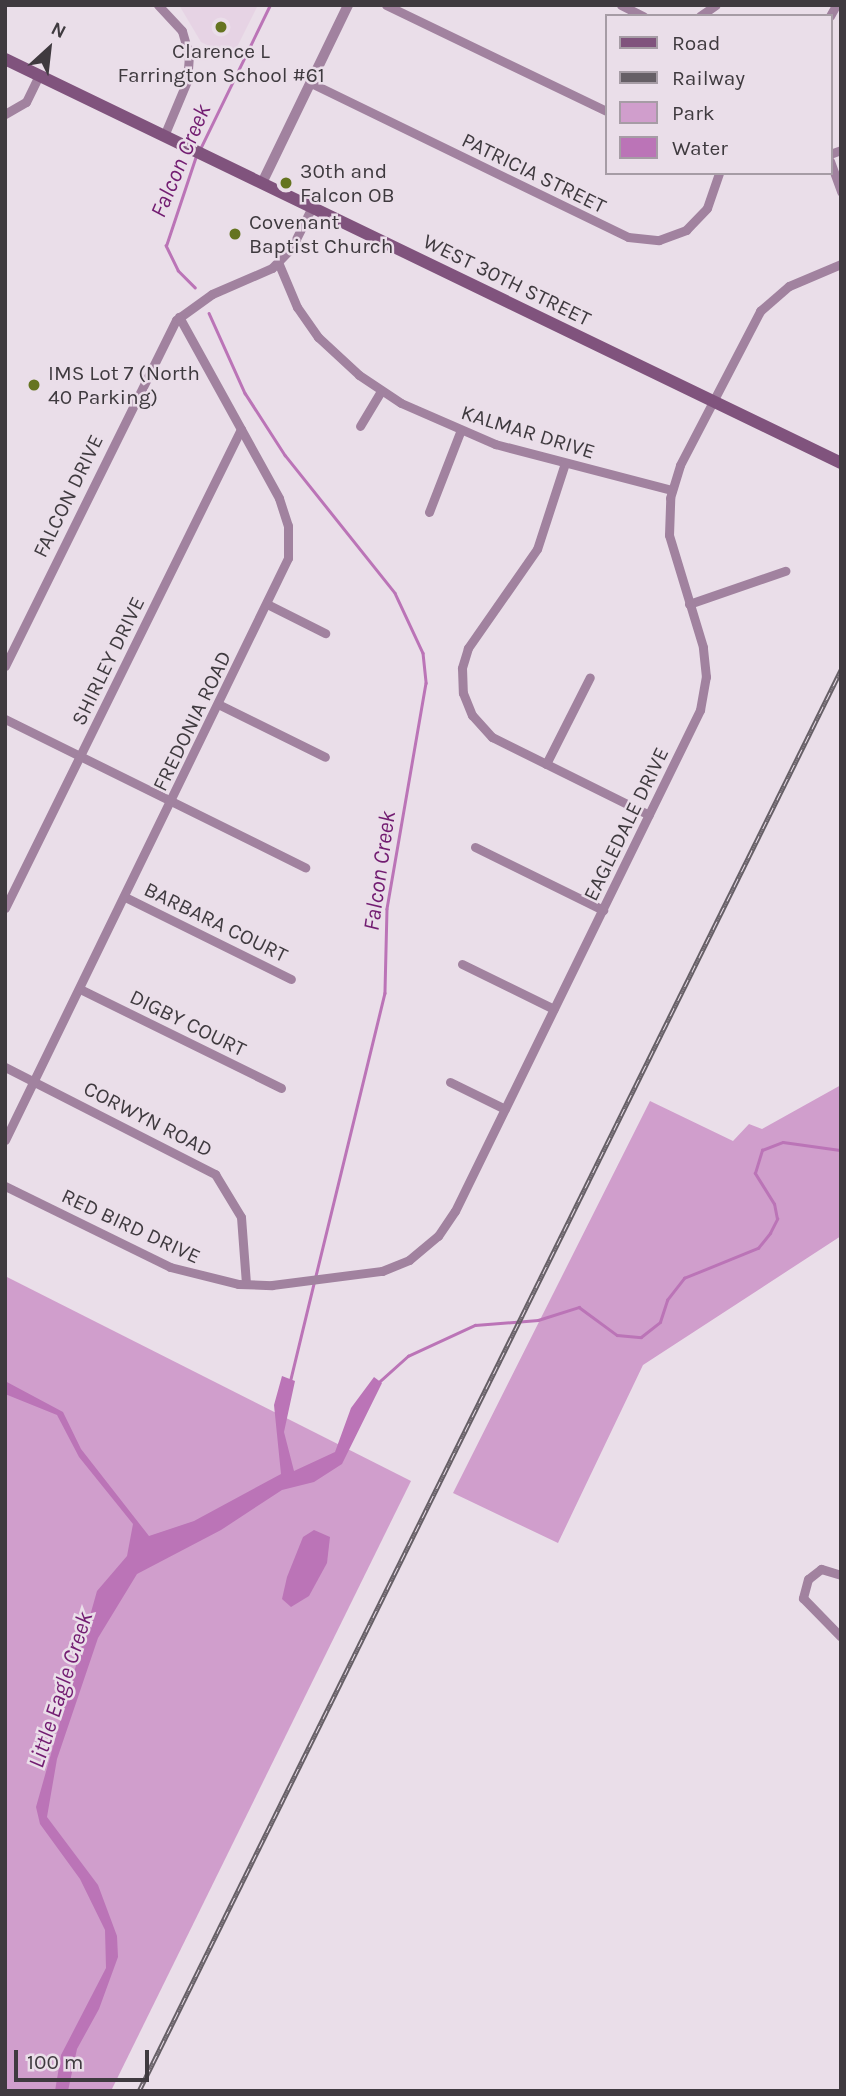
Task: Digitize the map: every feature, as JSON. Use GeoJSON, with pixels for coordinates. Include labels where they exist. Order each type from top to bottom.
{"type":"FeatureCollection","features":[{"type":"Feature","properties":{"kind":"main road","name":"WEST 30TH STREET"},"geometry":{"type":"LineString","coordinates":[[5,59],[841,463]]}},
{"type":"Feature","properties":{"kind":"street"},"geometry":{"type":"LineString","coordinates":[[158,5],[180,27],[189,55],[187,81],[164,136]]}},
{"type":"Feature","properties":{"kind":"street"},"geometry":{"type":"LineString","coordinates":[[262,183],[348,5]]}},
{"type":"Feature","properties":{"kind":"street"},"geometry":{"type":"LineString","coordinates":[[386,5],[604,110]]}},
{"type":"Feature","properties":{"kind":"street"},"geometry":{"type":"LineString","coordinates":[[621,5],[639,14]]}},
{"type":"Feature","properties":{"kind":"street"},"geometry":{"type":"LineString","coordinates":[[5,114],[26,102],[39,75]]}},
{"type":"Feature","properties":{"kind":"street","name":"PATRICIA STREET"},"geometry":{"type":"LineString","coordinates":[[310,83],[628,237],[659,240],[686,230],[707,208],[718,175]]}},
{"type":"Feature","properties":{"kind":"street"},"geometry":{"type":"LineString","coordinates":[[832,167],[841,192]]}},
{"type":"Feature","properties":{"kind":"street","name":"FALCON DRIVE"},"geometry":{"type":"LineString","coordinates":[[5,666],[179,317],[212,294],[254,278],[278,262],[296,240],[312,207]]}},
{"type":"Feature","properties":{"kind":"street","name":"KALMAR DRIVE"},"geometry":{"type":"LineString","coordinates":[[278,262],[298,307],[318,337],[381,391],[460,432],[565,463],[672,490]]}},
{"type":"Feature","properties":{"kind":"street","name":"EAGLEDALE DRIVE"},"geometry":{"type":"LineString","coordinates":[[246,1284],[326,1279],[390,1269],[433,1242],[453,1215],[695,722],[704,694],[705,656],[670,547],[672,490],[711,400],[744,334],[767,303],[793,283],[841,264]]}},
{"type":"Feature","properties":{"kind":"street","name":"FREDONIA ROAD"},"geometry":{"type":"LineString","coordinates":[[5,1140],[286,566],[289,530],[279,498],[179,317]]}},
{"type":"Feature","properties":{"kind":"street"},"geometry":{"type":"LineString","coordinates":[[360,426],[381,391]]}},
{"type":"Feature","properties":{"kind":"street","name":"SHIRLEY DRIVE"},"geometry":{"type":"LineString","coordinates":[[5,908],[241,429]]}},
{"type":"Feature","properties":{"kind":"street"},"geometry":{"type":"LineString","coordinates":[[429,512],[460,432]]}},
{"type":"Feature","properties":{"kind":"street"},"geometry":{"type":"LineString","coordinates":[[565,463],[541,542],[518,581],[473,641],[462,676],[465,701],[479,726],[499,741],[649,816]]}},
{"type":"Feature","properties":{"kind":"street"},"geometry":{"type":"LineString","coordinates":[[689,604],[785,571]]}},
{"type":"Feature","properties":{"kind":"street"},"geometry":{"type":"LineString","coordinates":[[269,605],[325,633]]}},
{"type":"Feature","properties":{"kind":"street"},"geometry":{"type":"LineString","coordinates":[[546,764],[590,677]]}},
{"type":"Feature","properties":{"kind":"street"},"geometry":{"type":"LineString","coordinates":[[220,705],[325,757]]}},
{"type":"Feature","properties":{"kind":"street"},"geometry":{"type":"LineString","coordinates":[[5,719],[305,867]]}},
{"type":"Feature","properties":{"kind":"street"},"geometry":{"type":"LineString","coordinates":[[475,847],[603,910]]}},
{"type":"Feature","properties":{"kind":"street","name":"BARBARA COURT"},"geometry":{"type":"LineString","coordinates":[[125,897],[291,979]]}},
{"type":"Feature","properties":{"kind":"street"},"geometry":{"type":"LineString","coordinates":[[462,964],[554,1009]]}},
{"type":"Feature","properties":{"kind":"street","name":"DIGBY COURT"},"geometry":{"type":"LineString","coordinates":[[80,989],[281,1088]]}},
{"type":"Feature","properties":{"kind":"street"},"geometry":{"type":"LineString","coordinates":[[5,1067],[34,1081]]}},
{"type":"Feature","properties":{"kind":"street","name":"CORWYN ROAD"},"geometry":{"type":"LineString","coordinates":[[34,1081],[215,1174],[241,1217],[246,1284]]}},
{"type":"Feature","properties":{"kind":"street"},"geometry":{"type":"LineString","coordinates":[[450,1082],[505,1109]]}},
{"type":"Feature","properties":{"kind":"street","name":"RED BIRD DRIVE"},"geometry":{"type":"LineString","coordinates":[[5,1186],[170,1267],[246,1284]]}},
{"type":"Feature","properties":{"kind":"street"},"geometry":{"type":"LineString","coordinates":[[841,1575],[821,1569],[808,1579],[803,1598],[841,1637]]}},
{"type":"Feature","properties":{"kind":"shaded area","name":"Clarence L Farrington School #61"},"geometry":{"type":"Polygon","coordinates":[[[179,5],[258,5],[232,57],[201,42],[179,5]]]}},
{"type":"Feature","properties":{"kind":"green space"},"geometry":{"type":"Polygon","coordinates":[[[841,1085],[841,1236],[643,1365],[558,1543],[453,1493],[650,1101],[733,1141],[749,1124],[762,1129],[841,1085]]]}},
{"type":"Feature","properties":{"kind":"green space"},"geometry":{"type":"Polygon","coordinates":[[[5,1276],[411,1481],[111,2091],[5,2091],[5,1276]]]}},
{"type":"Feature","properties":{"kind":"water"},"geometry":{"type":"Polygon","coordinates":[[[282,1376],[295,1381],[284,1432],[294,1471],[335,1452],[351,1408],[374,1377],[382,1383],[342,1464],[314,1482],[282,1490],[221,1530],[137,1574],[98,1638],[57,1759],[47,1817],[98,1885],[117,1936],[118,1957],[99,2009],[77,2049],[68,2091],[55,2091],[61,2055],[106,1968],[105,1930],[80,1879],[40,1824],[36,1807],[97,1591],[127,1556],[133,1524],[79,1457],[57,1415],[5,1394],[5,1381],[63,1412],[81,1449],[149,1536],[194,1521],[281,1474],[274,1405],[282,1376]]]}},
{"type":"Feature","properties":{"kind":"water"},"geometry":{"type":"Polygon","coordinates":[[[314,1530],[330,1537],[327,1563],[309,1596],[291,1607],[282,1599],[287,1577],[303,1537],[314,1530]]]}},
{"type":"Feature","properties":{"kind":"waterway","name":"Falcon Creek"},"geometry":{"type":"LineString","coordinates":[[201,147],[270,5]]}},
{"type":"Feature","properties":{"kind":"waterway","name":"Falcon Creek"},"geometry":{"type":"LineString","coordinates":[[195,288],[178,271],[166,246],[196,156]]}},
{"type":"Feature","properties":{"kind":"waterway","name":"Falcon Creek"},"geometry":{"type":"LineString","coordinates":[[209,313],[245,393],[285,455],[395,593],[423,653],[426,683],[387,909],[385,993],[316,1276]]}},
{"type":"Feature","properties":{"kind":"waterway","name":"Little Eagle Creek"},"geometry":{"type":"LineString","coordinates":[[379,1382],[408,1356],[475,1325],[538,1320],[579,1307],[617,1335],[641,1337],[660,1322],[667,1300],[684,1278],[758,1248],[770,1233],[777,1219],[774,1204],[755,1173],[762,1150],[783,1142],[841,1150]]}},
{"type":"Feature","properties":{"kind":"waterway","name":"Falcon Creek"},"geometry":{"type":"LineString","coordinates":[[290,1381],[314,1282]]}},
{"type":"Feature","properties":{"kind":"railway"},"geometry":{"type":"LineString","coordinates":[[139,2091],[841,670]]}},
{"type":"Feature","properties":{"kind":"place","name":"Clarence L Farrington School #61"},"geometry":{"type":"Point","coordinates":[221,27]}},
{"type":"Feature","properties":{"kind":"place","name":"30th and Falcon OB"},"geometry":{"type":"Point","coordinates":[286,183]}},
{"type":"Feature","properties":{"kind":"place","name":"Covenant Baptist Church"},"geometry":{"type":"Point","coordinates":[235,234]}},
{"type":"Feature","properties":{"kind":"place","name":"IMS Lot 7 (North 40 Parking)"},"geometry":{"type":"Point","coordinates":[34,385]}}]}
